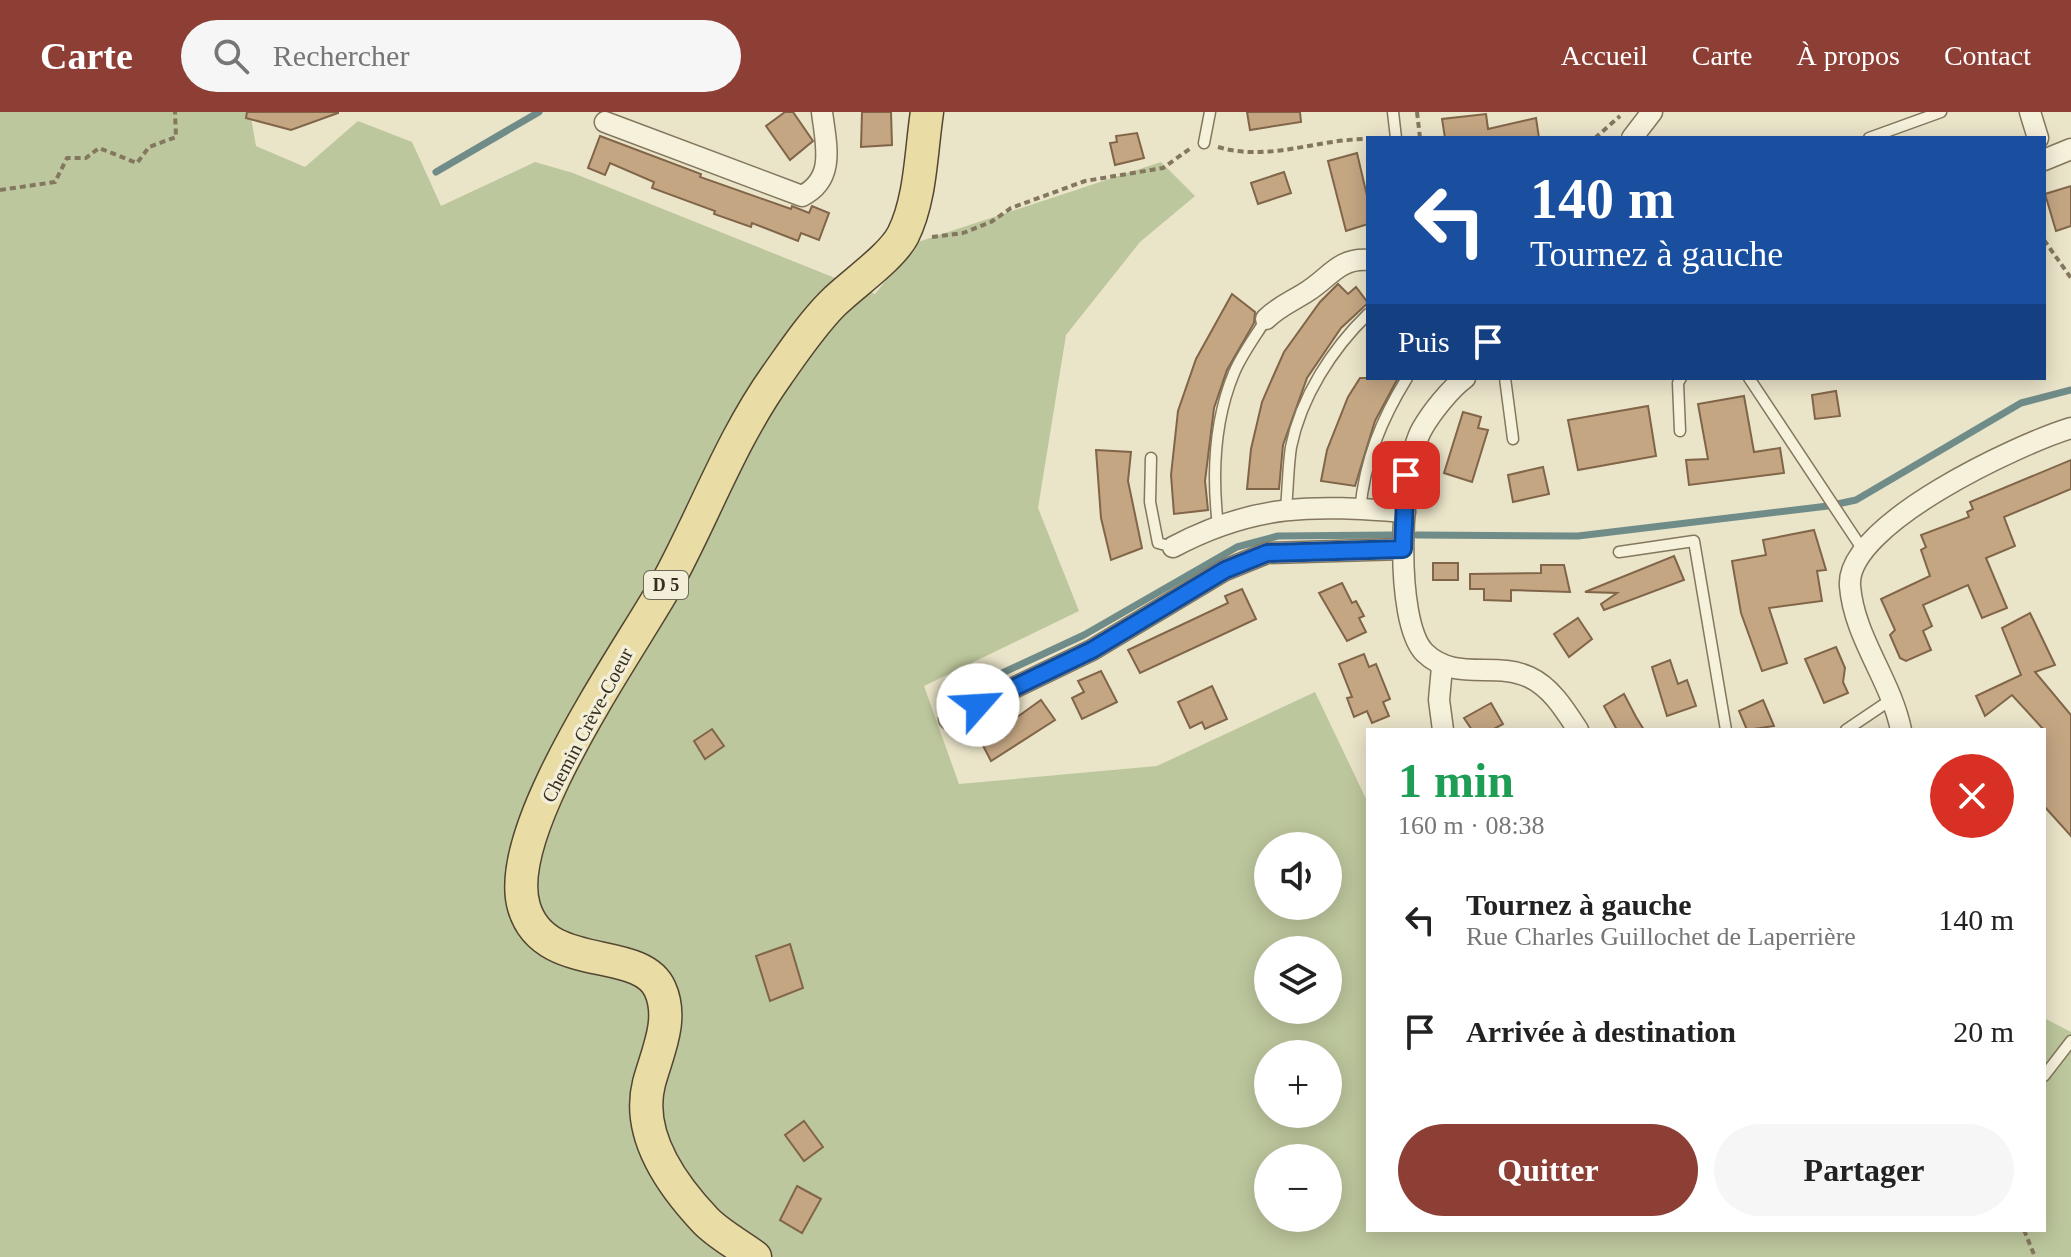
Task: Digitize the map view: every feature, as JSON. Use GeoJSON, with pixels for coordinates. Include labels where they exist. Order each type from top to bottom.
{"type":"FeatureCollection","features":[{"type":"Feature","properties":{"kind":"main road","name":"D 5"},"geometry":{"type":"LineString","coordinates":[[901,239],[911,213],[927,112]]}},
{"type":"Feature","properties":{"kind":"main road","name":"Chemin Crève-Coeur"},"geometry":{"type":"LineString","coordinates":[[755,1257],[706,1221],[653,1148],[646,1117],[648,1088],[666,1024],[661,990],[654,978],[641,969],[569,951],[536,931],[524,907],[526,854],[551,783],[667,582],[715,480],[775,378],[830,305],[901,239]]}},
{"type":"Feature","properties":{"kind":"street"},"geometry":{"type":"LineString","coordinates":[[605,122],[802,196],[818,188],[826,174],[822,112]]}},
{"type":"Feature","properties":{"kind":"street"},"geometry":{"type":"LineString","coordinates":[[1634,136],[1652,112]]}},
{"type":"Feature","properties":{"kind":"street"},"geometry":{"type":"LineString","coordinates":[[2030,112],[2037,136]]}},
{"type":"Feature","properties":{"kind":"street"},"geometry":{"type":"LineString","coordinates":[[2046,159],[2071,149]]}},
{"type":"Feature","properties":{"kind":"street"},"geometry":{"type":"LineString","coordinates":[[1266,319],[1278,307],[1311,290],[1335,268],[1347,261],[1366,260]]}},
{"type":"Feature","properties":{"kind":"street"},"geometry":{"type":"LineString","coordinates":[[1463,380],[1422,429],[1406,475],[1403,549],[1409,624],[1423,652],[1442,667],[1527,675],[1560,703],[1577,728]]}},
{"type":"Feature","properties":{"kind":"street"},"geometry":{"type":"LineString","coordinates":[[1900,728],[1892,699],[1856,618],[1849,583],[1863,550],[1898,517],[1974,469],[2037,439],[2071,428]]}},
{"type":"Feature","properties":{"kind":"street"},"geometry":{"type":"LineString","coordinates":[[1173,547],[1218,526],[1286,508],[1405,512]]}},
{"type":"Feature","properties":{"kind":"street"},"geometry":{"type":"LineString","coordinates":[[949,719],[1092,650],[1225,570],[1267,553],[1403,549]]}},
{"type":"Feature","properties":{"kind":"street"},"geometry":{"type":"LineString","coordinates":[[1442,667],[1439,700],[1443,728]]}},
{"type":"Feature","properties":{"kind":"lane"},"geometry":{"type":"LineString","coordinates":[[1204,143],[1210,112]]}},
{"type":"Feature","properties":{"kind":"lane"},"geometry":{"type":"LineString","coordinates":[[1393,112],[1396,136]]}},
{"type":"Feature","properties":{"kind":"lane"},"geometry":{"type":"LineString","coordinates":[[1875,136],[1941,112]]}},
{"type":"Feature","properties":{"kind":"lane"},"geometry":{"type":"LineString","coordinates":[[1286,508],[1291,445],[1311,391],[1343,338],[1366,316]]}},
{"type":"Feature","properties":{"kind":"lane"},"geometry":{"type":"LineString","coordinates":[[1218,526],[1213,482],[1219,431],[1234,373],[1266,319]]}},
{"type":"Feature","properties":{"kind":"lane"},"geometry":{"type":"LineString","coordinates":[[1360,510],[1364,472],[1384,416],[1406,380]]}},
{"type":"Feature","properties":{"kind":"lane"},"geometry":{"type":"LineString","coordinates":[[1505,380],[1513,439]]}},
{"type":"Feature","properties":{"kind":"lane"},"geometry":{"type":"LineString","coordinates":[[1680,380],[1680,431]]}},
{"type":"Feature","properties":{"kind":"lane"},"geometry":{"type":"LineString","coordinates":[[1750,380],[1863,550]]}},
{"type":"Feature","properties":{"kind":"lane"},"geometry":{"type":"LineString","coordinates":[[1151,458],[1150,502],[1158,543],[1173,547]]}},
{"type":"Feature","properties":{"kind":"lane"},"geometry":{"type":"LineString","coordinates":[[1619,552],[1694,541],[1726,728]]}},
{"type":"Feature","properties":{"kind":"lane"},"geometry":{"type":"LineString","coordinates":[[1849,728],[1892,699]]}},
{"type":"Feature","properties":{"kind":"lane"},"geometry":{"type":"LineString","coordinates":[[2046,1073],[2071,1041]]}},
{"type":"Feature","properties":{"kind":"path"},"geometry":{"type":"LineString","coordinates":[[0,190],[55,182],[67,158],[86,158],[99,148],[137,163],[149,147],[176,137],[175,112]]}},
{"type":"Feature","properties":{"kind":"path"},"geometry":{"type":"LineString","coordinates":[[1417,112],[1420,136]]}},
{"type":"Feature","properties":{"kind":"path"},"geometry":{"type":"LineString","coordinates":[[1597,136],[1625,112]]}},
{"type":"Feature","properties":{"kind":"path"},"geometry":{"type":"LineString","coordinates":[[901,239],[963,233],[991,222],[1011,208],[1085,181],[1163,168],[1183,151],[1204,143],[1243,154],[1275,153],[1334,139],[1366,139]]}},
{"type":"Feature","properties":{"kind":"path"},"geometry":{"type":"LineString","coordinates":[[2046,243],[2071,278]]}},
{"type":"Feature","properties":{"kind":"path"},"geometry":{"type":"LineString","coordinates":[[2025,1232],[2035,1257]]}},
{"type":"Feature","properties":{"kind":"green space"},"geometry":{"type":"Polygon","coordinates":[[[0,112],[250,112],[256,146],[305,167],[358,121],[412,142],[441,206],[535,162],[573,173],[875,294],[915,243],[1161,162],[1195,196],[1140,242],[1066,335],[1038,508],[1079,611],[924,686],[959,784],[1157,766],[1315,692],[1366,799],[1366,1232],[2046,1232],[2046,1019],[2071,1032],[2071,1257],[0,1257],[0,112]]]}},
{"type":"Feature","properties":{"kind":"building"},"geometry":{"type":"Polygon","coordinates":[[[247,112],[338,113],[291,130],[246,118],[247,112]]]}},
{"type":"Feature","properties":{"kind":"building"},"geometry":{"type":"Polygon","coordinates":[[[785,112],[793,112],[813,141],[790,160],[766,126],[785,112]]]}},
{"type":"Feature","properties":{"kind":"building"},"geometry":{"type":"Polygon","coordinates":[[[862,112],[891,112],[892,145],[861,147],[862,112]]]}},
{"type":"Feature","properties":{"kind":"building"},"geometry":{"type":"Polygon","coordinates":[[[1247,112],[1300,112],[1301,122],[1250,130],[1247,112]]]}},
{"type":"Feature","properties":{"kind":"building"},"geometry":{"type":"Polygon","coordinates":[[[1486,114],[1488,129],[1536,118],[1539,136],[1445,136],[1442,119],[1486,114]]]}},
{"type":"Feature","properties":{"kind":"building"},"geometry":{"type":"Polygon","coordinates":[[[1137,133],[1144,158],[1115,165],[1110,143],[1117,142],[1116,136],[1137,133]]]}},
{"type":"Feature","properties":{"kind":"building"},"geometry":{"type":"Polygon","coordinates":[[[600,136],[701,174],[700,177],[791,209],[792,206],[809,213],[812,206],[829,213],[819,240],[801,233],[798,241],[752,223],[751,227],[714,214],[715,211],[652,188],[654,182],[610,163],[605,175],[588,168],[600,136]]]}},
{"type":"Feature","properties":{"kind":"building"},"geometry":{"type":"Polygon","coordinates":[[[1357,153],[1366,191],[1366,225],[1346,231],[1328,161],[1357,153]]]}},
{"type":"Feature","properties":{"kind":"building"},"geometry":{"type":"Polygon","coordinates":[[[1284,172],[1291,193],[1258,204],[1251,183],[1284,172]]]}},
{"type":"Feature","properties":{"kind":"building"},"geometry":{"type":"Polygon","coordinates":[[[2071,186],[2071,226],[2056,231],[2046,194],[2071,186]]]}},
{"type":"Feature","properties":{"kind":"building"},"geometry":{"type":"Polygon","coordinates":[[[1338,284],[1348,294],[1356,287],[1366,305],[1341,328],[1307,378],[1283,445],[1279,489],[1247,489],[1251,449],[1262,402],[1284,352],[1320,302],[1338,284]]]}},
{"type":"Feature","properties":{"kind":"building"},"geometry":{"type":"Polygon","coordinates":[[[1232,294],[1255,312],[1254,323],[1227,370],[1214,408],[1205,481],[1208,510],[1174,514],[1171,475],[1178,411],[1196,359],[1232,294]]]}},
{"type":"Feature","properties":{"kind":"building"},"geometry":{"type":"Polygon","coordinates":[[[1360,378],[1397,380],[1375,421],[1355,486],[1321,481],[1327,450],[1348,397],[1360,378]]]}},
{"type":"Feature","properties":{"kind":"building"},"geometry":{"type":"Polygon","coordinates":[[[1836,391],[1840,416],[1815,419],[1812,395],[1836,391]]]}},
{"type":"Feature","properties":{"kind":"building"},"geometry":{"type":"Polygon","coordinates":[[[1744,396],[1754,452],[1780,448],[1784,473],[1689,485],[1686,460],[1708,459],[1698,404],[1744,396]]]}},
{"type":"Feature","properties":{"kind":"building"},"geometry":{"type":"Polygon","coordinates":[[[1648,406],[1656,456],[1578,470],[1568,420],[1648,406]]]}},
{"type":"Feature","properties":{"kind":"building"},"geometry":{"type":"Polygon","coordinates":[[[1463,412],[1481,417],[1478,428],[1488,430],[1472,482],[1444,473],[1463,412]]]}},
{"type":"Feature","properties":{"kind":"building"},"geometry":{"type":"Polygon","coordinates":[[[1096,450],[1131,452],[1128,481],[1142,548],[1111,560],[1101,518],[1096,450]]]}},
{"type":"Feature","properties":{"kind":"building"},"geometry":{"type":"Polygon","coordinates":[[[2071,460],[2071,489],[2004,517],[2015,546],[1986,558],[2007,608],[1982,618],[1968,585],[1923,605],[1932,626],[1923,631],[1931,650],[1906,661],[1900,658],[1890,635],[1895,630],[1881,599],[1930,576],[1921,550],[1926,547],[1921,535],[1969,517],[1967,512],[1973,509],[1970,502],[2071,460]]]}},
{"type":"Feature","properties":{"kind":"building"},"geometry":{"type":"Polygon","coordinates":[[[1543,467],[1549,494],[1513,502],[1508,475],[1543,467]]]}},
{"type":"Feature","properties":{"kind":"building"},"geometry":{"type":"Polygon","coordinates":[[[1814,530],[1826,570],[1817,571],[1822,601],[1769,608],[1787,663],[1762,671],[1741,613],[1732,561],[1766,555],[1763,540],[1814,530]]]}},
{"type":"Feature","properties":{"kind":"building"},"geometry":{"type":"Polygon","coordinates":[[[1674,556],[1684,580],[1604,610],[1601,604],[1617,593],[1585,592],[1674,556]]]}},
{"type":"Feature","properties":{"kind":"building"},"geometry":{"type":"Polygon","coordinates":[[[1433,563],[1458,563],[1458,580],[1433,580],[1433,563]]]}},
{"type":"Feature","properties":{"kind":"building"},"geometry":{"type":"Polygon","coordinates":[[[1541,565],[1564,565],[1570,592],[1511,590],[1511,601],[1484,600],[1484,589],[1470,589],[1470,574],[1541,573],[1541,565]]]}},
{"type":"Feature","properties":{"kind":"building"},"geometry":{"type":"Polygon","coordinates":[[[1342,583],[1352,603],[1356,601],[1364,616],[1359,618],[1366,632],[1347,641],[1319,593],[1342,583]]]}},
{"type":"Feature","properties":{"kind":"building"},"geometry":{"type":"Polygon","coordinates":[[[1242,589],[1256,619],[1140,673],[1128,650],[1228,603],[1225,596],[1242,589]]]}},
{"type":"Feature","properties":{"kind":"building"},"geometry":{"type":"Polygon","coordinates":[[[2030,613],[2055,665],[2035,672],[2071,715],[2071,836],[2046,808],[2046,728],[2042,728],[2012,695],[1985,716],[1976,696],[2021,675],[2002,628],[2030,613]]]}},
{"type":"Feature","properties":{"kind":"building"},"geometry":{"type":"Polygon","coordinates":[[[1578,618],[1592,639],[1569,657],[1554,634],[1578,618]]]}},
{"type":"Feature","properties":{"kind":"building"},"geometry":{"type":"Polygon","coordinates":[[[1836,647],[1845,668],[1843,682],[1848,693],[1824,703],[1805,659],[1836,647]]]}},
{"type":"Feature","properties":{"kind":"building"},"geometry":{"type":"Polygon","coordinates":[[[1364,654],[1369,667],[1376,664],[1390,699],[1383,702],[1389,716],[1372,723],[1367,711],[1354,717],[1347,698],[1352,697],[1339,664],[1364,654]]]}},
{"type":"Feature","properties":{"kind":"building"},"geometry":{"type":"Polygon","coordinates":[[[1670,660],[1678,684],[1687,680],[1696,706],[1667,716],[1652,667],[1670,660]]]}},
{"type":"Feature","properties":{"kind":"building"},"geometry":{"type":"Polygon","coordinates":[[[1101,671],[1117,702],[1082,719],[1072,698],[1084,692],[1078,681],[1101,671]]]}},
{"type":"Feature","properties":{"kind":"building"},"geometry":{"type":"Polygon","coordinates":[[[1212,686],[1227,719],[1205,729],[1202,722],[1190,728],[1178,702],[1212,686]]]}},
{"type":"Feature","properties":{"kind":"building"},"geometry":{"type":"Polygon","coordinates":[[[1624,694],[1643,728],[1616,728],[1604,706],[1624,694]]]}},
{"type":"Feature","properties":{"kind":"building"},"geometry":{"type":"Polygon","coordinates":[[[1041,700],[1055,720],[991,761],[978,736],[1005,722],[1006,725],[1041,700]]]}},
{"type":"Feature","properties":{"kind":"building"},"geometry":{"type":"Polygon","coordinates":[[[1763,700],[1774,726],[1746,728],[1739,711],[1763,700]]]}},
{"type":"Feature","properties":{"kind":"building"},"geometry":{"type":"Polygon","coordinates":[[[1491,703],[1503,724],[1496,728],[1471,728],[1464,718],[1491,703]]]}},
{"type":"Feature","properties":{"kind":"building"},"geometry":{"type":"Polygon","coordinates":[[[712,729],[724,746],[705,759],[694,741],[712,729]]]}},
{"type":"Feature","properties":{"kind":"building"},"geometry":{"type":"Polygon","coordinates":[[[790,944],[803,988],[770,1001],[756,956],[790,944]]]}},
{"type":"Feature","properties":{"kind":"building"},"geometry":{"type":"Polygon","coordinates":[[[804,1121],[823,1147],[804,1161],[785,1135],[804,1121]]]}},
{"type":"Feature","properties":{"kind":"building"},"geometry":{"type":"Polygon","coordinates":[[[797,1186],[821,1199],[802,1233],[780,1220],[797,1186]]]}},
{"type":"Feature","properties":{"kind":"waterway"},"geometry":{"type":"LineString","coordinates":[[436,172],[539,112]]}},
{"type":"Feature","properties":{"kind":"waterway"},"geometry":{"type":"LineString","coordinates":[[1417,535],[1578,536],[1856,500],[2021,403],[2071,390]]}},
{"type":"Feature","properties":{"kind":"waterway"},"geometry":{"type":"LineString","coordinates":[[944,700],[1084,635],[1237,547],[1278,536],[1391,535]]}},
{"type":"Feature","properties":{"kind":"route"},"geometry":{"type":"LineString","coordinates":[[978,705],[1092,650],[1225,570],[1267,553],[1403,549],[1406,475]]}}]}
